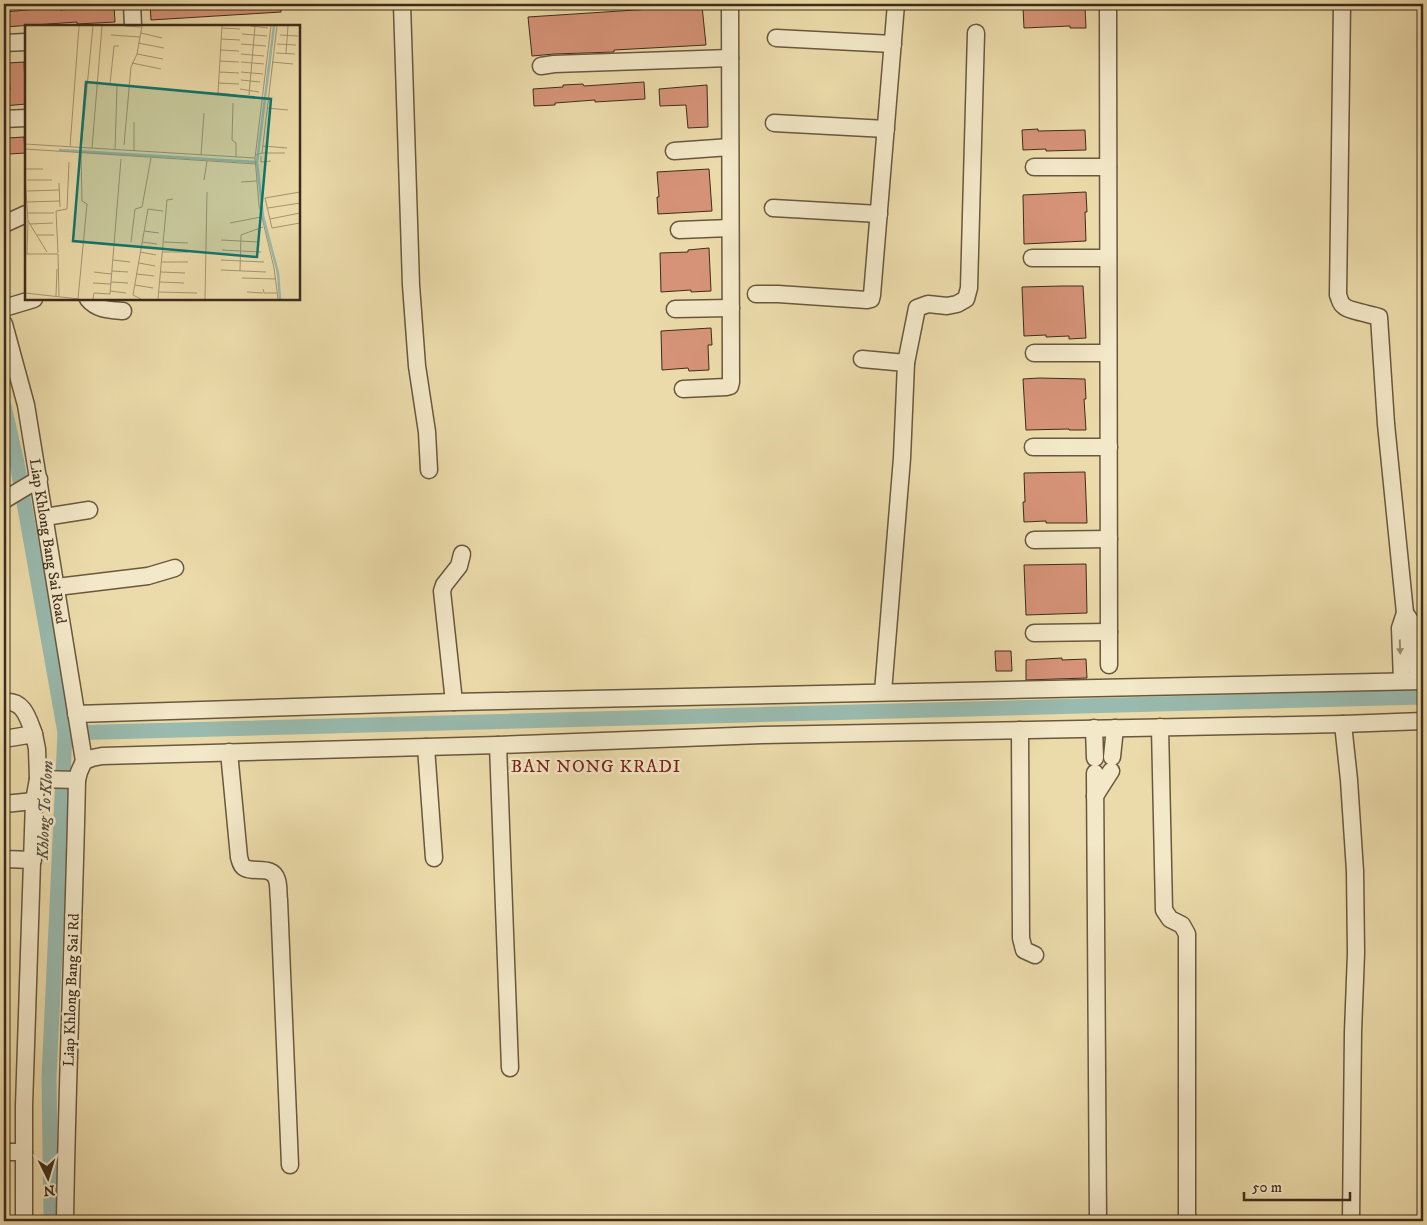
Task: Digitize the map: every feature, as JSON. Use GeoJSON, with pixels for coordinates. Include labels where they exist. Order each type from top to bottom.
{"type":"FeatureCollection","features":[{"type":"Feature","properties":{"kind":"street"},"geometry":{"type":"LineString","coordinates":[[132,4],[133,25]]}},
{"type":"Feature","properties":{"kind":"street"},"geometry":{"type":"LineString","coordinates":[[402,4],[411,285],[417,366],[427,432],[430,470]]}},
{"type":"Feature","properties":{"kind":"street"},"geometry":{"type":"LineString","coordinates":[[683,389],[730,386],[731,382],[730,4]]}},
{"type":"Feature","properties":{"kind":"street"},"geometry":{"type":"LineString","coordinates":[[756,294],[867,300],[872,295],[896,4]]}},
{"type":"Feature","properties":{"kind":"street"},"geometry":{"type":"LineString","coordinates":[[1108,4],[1109,666]]}},
{"type":"Feature","properties":{"kind":"street"},"geometry":{"type":"LineString","coordinates":[[1342,4],[1338,295],[1342,305],[1349,310],[1379,317],[1386,424],[1405,614],[1400,628],[1402,681]]}},
{"type":"Feature","properties":{"kind":"street"},"geometry":{"type":"LineString","coordinates":[[883,692],[902,458],[906,363],[917,308],[928,304],[947,306],[957,304],[966,299],[969,288],[976,33]]}},
{"type":"Feature","properties":{"kind":"street"},"geometry":{"type":"LineString","coordinates":[[776,38],[893,44]]}},
{"type":"Feature","properties":{"kind":"street"},"geometry":{"type":"LineString","coordinates":[[4,43],[25,42]]}},
{"type":"Feature","properties":{"kind":"street"},"geometry":{"type":"LineString","coordinates":[[541,66],[730,58]]}},
{"type":"Feature","properties":{"kind":"street"},"geometry":{"type":"LineString","coordinates":[[4,119],[25,118]]}},
{"type":"Feature","properties":{"kind":"street"},"geometry":{"type":"LineString","coordinates":[[774,123],[886,129]]}},
{"type":"Feature","properties":{"kind":"street"},"geometry":{"type":"LineString","coordinates":[[674,151],[730,147]]}},
{"type":"Feature","properties":{"kind":"street"},"geometry":{"type":"LineString","coordinates":[[1034,167],[1108,167]]}},
{"type":"Feature","properties":{"kind":"street"},"geometry":{"type":"LineString","coordinates":[[774,208],[879,214]]}},
{"type":"Feature","properties":{"kind":"street"},"geometry":{"type":"LineString","coordinates":[[4,224],[25,214]]}},
{"type":"Feature","properties":{"kind":"street"},"geometry":{"type":"LineString","coordinates":[[679,230],[730,228]]}},
{"type":"Feature","properties":{"kind":"street"},"geometry":{"type":"LineString","coordinates":[[1032,258],[1108,258]]}},
{"type":"Feature","properties":{"kind":"street"},"geometry":{"type":"LineString","coordinates":[[4,308],[31,300]]}},
{"type":"Feature","properties":{"kind":"street"},"geometry":{"type":"LineString","coordinates":[[89,300],[102,309],[123,311]]}},
{"type":"Feature","properties":{"kind":"street"},"geometry":{"type":"LineString","coordinates":[[675,309],[730,308]]}},
{"type":"Feature","properties":{"kind":"street","name":"Liap Khlong Bang Sai Road"},"geometry":{"type":"LineString","coordinates":[[4,324],[26,404],[36,480],[45,518],[83,756]]}},
{"type":"Feature","properties":{"kind":"street"},"geometry":{"type":"LineString","coordinates":[[1034,353],[1108,353]]}},
{"type":"Feature","properties":{"kind":"street"},"geometry":{"type":"LineString","coordinates":[[862,359],[906,363]]}},
{"type":"Feature","properties":{"kind":"street"},"geometry":{"type":"LineString","coordinates":[[1034,447],[1109,447]]}},
{"type":"Feature","properties":{"kind":"street"},"geometry":{"type":"LineString","coordinates":[[4,500],[36,480]]}},
{"type":"Feature","properties":{"kind":"street"},"geometry":{"type":"LineString","coordinates":[[45,518],[89,510]]}},
{"type":"Feature","properties":{"kind":"street"},"geometry":{"type":"LineString","coordinates":[[1034,540],[1109,539]]}},
{"type":"Feature","properties":{"kind":"street"},"geometry":{"type":"LineString","coordinates":[[454,702],[442,591],[444,585],[458,566],[462,554]]}},
{"type":"Feature","properties":{"kind":"street"},"geometry":{"type":"LineString","coordinates":[[56,587],[148,576],[175,568]]}},
{"type":"Feature","properties":{"kind":"street"},"geometry":{"type":"LineString","coordinates":[[77,718],[454,702],[1421,681],[1414,626],[1405,614]]}},
{"type":"Feature","properties":{"kind":"street"},"geometry":{"type":"LineString","coordinates":[[1034,633],[1109,632]]}},
{"type":"Feature","properties":{"kind":"street"},"geometry":{"type":"LineString","coordinates":[[4,702],[17,703],[27,713],[38,749],[41,779],[34,801],[24,1106],[24,1221]]}},
{"type":"Feature","properties":{"kind":"street"},"geometry":{"type":"LineString","coordinates":[[83,756],[92,758],[102,756],[498,745],[762,735],[1423,721]]}},
{"type":"Feature","properties":{"kind":"street"},"geometry":{"type":"LineString","coordinates":[[1343,724],[1355,871],[1356,952],[1353,1032],[1351,1221]]}},
{"type":"Feature","properties":{"kind":"street"},"geometry":{"type":"LineString","coordinates":[[1160,727],[1164,910],[1170,919],[1182,925],[1187,934],[1187,1217],[1190,1221]]}},
{"type":"Feature","properties":{"kind":"street"},"geometry":{"type":"LineString","coordinates":[[1094,728],[1098,1221]]}},
{"type":"Feature","properties":{"kind":"street"},"geometry":{"type":"LineString","coordinates":[[1095,796],[1112,764],[1115,728]]}},
{"type":"Feature","properties":{"kind":"street"},"geometry":{"type":"LineString","coordinates":[[1020,730],[1021,938],[1024,950],[1035,955]]}},
{"type":"Feature","properties":{"kind":"street"},"geometry":{"type":"LineString","coordinates":[[4,739],[34,734]]}},
{"type":"Feature","properties":{"kind":"street"},"geometry":{"type":"LineString","coordinates":[[498,745],[510,1068]]}},
{"type":"Feature","properties":{"kind":"street"},"geometry":{"type":"LineString","coordinates":[[426,747],[434,858]]}},
{"type":"Feature","properties":{"kind":"street"},"geometry":{"type":"LineString","coordinates":[[230,752],[239,857],[246,868],[267,870],[277,878],[290,1165]]}},
{"type":"Feature","properties":{"kind":"street","name":"Liap Khlong Bang Sai Rd"},"geometry":{"type":"LineString","coordinates":[[65,1221],[66,1123],[74,932],[73,780],[79,772],[83,756]]}},
{"type":"Feature","properties":{"kind":"street"},"geometry":{"type":"LineString","coordinates":[[41,779],[73,780]]}},
{"type":"Feature","properties":{"kind":"street"},"geometry":{"type":"LineString","coordinates":[[4,804],[34,801]]}},
{"type":"Feature","properties":{"kind":"street"},"geometry":{"type":"LineString","coordinates":[[4,859],[33,860]]}},
{"type":"Feature","properties":{"kind":"street"},"geometry":{"type":"LineString","coordinates":[[4,1152],[24,1152]]}},
{"type":"Feature","properties":{"kind":"building"},"geometry":{"type":"Polygon","coordinates":[[[281,4],[281,12],[151,20],[150,5],[281,4]]]}},
{"type":"Feature","properties":{"kind":"building"},"geometry":{"type":"Polygon","coordinates":[[[671,5],[671,8],[702,6],[706,45],[532,56],[528,17],[651,9],[651,7],[671,5]]]}},
{"type":"Feature","properties":{"kind":"building"},"geometry":{"type":"Polygon","coordinates":[[[114,6],[115,22],[77,24],[77,22],[4,27],[4,12],[60,7],[60,10],[114,6]]]}},
{"type":"Feature","properties":{"kind":"building"},"geometry":{"type":"Polygon","coordinates":[[[1064,6],[1064,8],[1085,7],[1086,28],[1070,28],[1070,26],[1024,28],[1023,8],[1064,6]]]}},
{"type":"Feature","properties":{"kind":"building"},"geometry":{"type":"Polygon","coordinates":[[[24,62],[25,104],[4,106],[4,90],[10,90],[8,63],[24,62]]]}},
{"type":"Feature","properties":{"kind":"building"},"geometry":{"type":"Polygon","coordinates":[[[644,82],[645,99],[595,102],[595,100],[534,106],[533,89],[563,87],[563,85],[583,84],[584,86],[644,82]]]}},
{"type":"Feature","properties":{"kind":"building"},"geometry":{"type":"Polygon","coordinates":[[[707,85],[708,127],[688,128],[686,105],[660,106],[659,89],[707,85]]]}},
{"type":"Feature","properties":{"kind":"building"},"geometry":{"type":"Polygon","coordinates":[[[1038,129],[1038,131],[1085,130],[1086,150],[1023,150],[1022,130],[1038,129]]]}},
{"type":"Feature","properties":{"kind":"building"},"geometry":{"type":"Polygon","coordinates":[[[24,137],[25,153],[9,154],[8,138],[24,137]]]}},
{"type":"Feature","properties":{"kind":"building"},"geometry":{"type":"Polygon","coordinates":[[[709,169],[712,211],[658,214],[657,172],[709,169]]]}},
{"type":"Feature","properties":{"kind":"building"},"geometry":{"type":"Polygon","coordinates":[[[1086,192],[1086,241],[1024,244],[1023,195],[1086,192]]]}},
{"type":"Feature","properties":{"kind":"building"},"geometry":{"type":"Polygon","coordinates":[[[709,248],[711,291],[661,292],[660,253],[688,252],[688,250],[709,248]]]}},
{"type":"Feature","properties":{"kind":"building"},"geometry":{"type":"Polygon","coordinates":[[[1083,286],[1086,338],[1069,339],[1069,336],[1046,337],[1046,335],[1024,336],[1022,287],[1083,286]]]}},
{"type":"Feature","properties":{"kind":"building"},"geometry":{"type":"Polygon","coordinates":[[[711,328],[712,345],[708,345],[709,370],[689,371],[688,368],[662,370],[661,331],[711,328]]]}},
{"type":"Feature","properties":{"kind":"building"},"geometry":{"type":"Polygon","coordinates":[[[1023,379],[1085,379],[1086,430],[1026,430],[1023,379]]]}},
{"type":"Feature","properties":{"kind":"building"},"geometry":{"type":"Polygon","coordinates":[[[1085,472],[1087,523],[1024,522],[1024,473],[1085,472]]]}},
{"type":"Feature","properties":{"kind":"building"},"geometry":{"type":"Polygon","coordinates":[[[1086,564],[1087,613],[1026,615],[1024,565],[1086,564]]]}},
{"type":"Feature","properties":{"kind":"building"},"geometry":{"type":"Polygon","coordinates":[[[995,651],[1011,651],[1012,671],[996,671],[995,651]]]}},
{"type":"Feature","properties":{"kind":"building"},"geometry":{"type":"Polygon","coordinates":[[[1062,658],[1062,660],[1086,659],[1087,678],[1026,680],[1026,660],[1062,658]]]}},
{"type":"Feature","properties":{"kind":"waterway","name":"Khlong To Klom"},"geometry":{"type":"LineString","coordinates":[[4,406],[17,463],[65,733],[49,1078],[51,1221]]}},
{"type":"Feature","properties":{"kind":"waterway"},"geometry":{"type":"LineString","coordinates":[[65,733],[1423,697]]}},
{"type":"Feature","properties":{"kind":"district","name":"BAN NONG KRADI"},"geometry":{"type":"Point","coordinates":[596,766]}}]}
